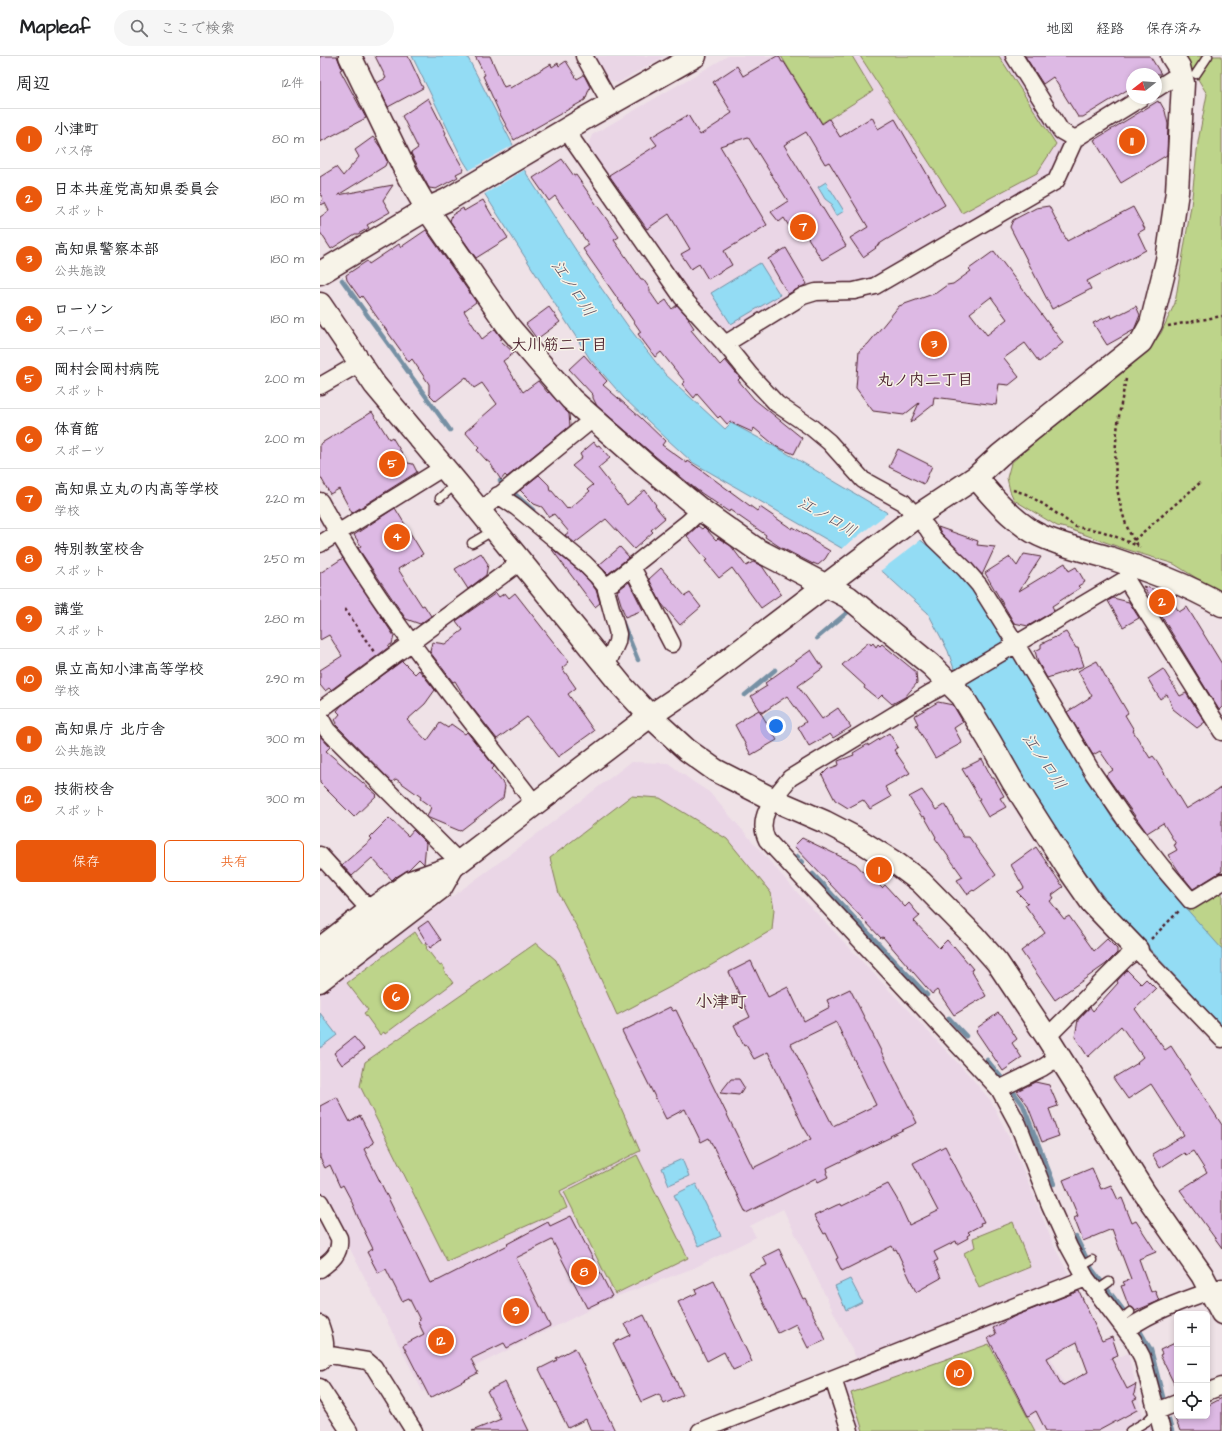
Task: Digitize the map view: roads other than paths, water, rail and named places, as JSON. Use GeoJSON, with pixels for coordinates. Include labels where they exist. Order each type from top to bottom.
{"type":"FeatureCollection","features":[{"type":"Feature","properties":{"kind":"street"},"geometry":{"type":"LineString","coordinates":[[350,56],[409,178],[427,209],[508,326],[528,351],[571,399],[701,510],[756,549],[848,597],[931,665],[954,680],[958,694],[962,696],[1041,826],[1092,903],[1143,945],[1222,1038]]}},
{"type":"Feature","properties":{"kind":"street"},"geometry":{"type":"LineString","coordinates":[[584,56],[611,104]]}},
{"type":"Feature","properties":{"kind":"street"},"geometry":{"type":"LineString","coordinates":[[320,272],[695,56]]}},
{"type":"Feature","properties":{"kind":"street"},"geometry":{"type":"LineString","coordinates":[[1014,56],[1061,131],[1075,139]]}},
{"type":"Feature","properties":{"kind":"street"},"geometry":{"type":"LineString","coordinates":[[1162,84],[1183,65]]}},
{"type":"Feature","properties":{"kind":"street"},"geometry":{"type":"LineString","coordinates":[[320,964],[459,862],[650,716],[687,691],[913,520],[976,477],[1000,455],[1141,342],[1151,324],[1167,260],[1177,192],[1184,84],[1183,65]]}},
{"type":"Feature","properties":{"kind":"street"},"geometry":{"type":"LineString","coordinates":[[725,344],[803,296],[816,292],[854,291],[875,286],[1056,181],[1075,139],[1131,104]]}},
{"type":"Feature","properties":{"kind":"street"},"geometry":{"type":"LineString","coordinates":[[567,130],[682,297],[725,344],[750,375],[778,404],[811,427],[836,448],[863,480],[903,502],[913,520],[927,528],[934,539],[979,585],[1014,646],[1093,773],[1126,821],[1191,901],[1222,882]]}},
{"type":"Feature","properties":{"kind":"street"},"geometry":{"type":"LineString","coordinates":[[320,304],[375,384],[451,475],[606,667],[650,716],[687,750],[715,770],[772,799],[825,822],[854,837],[897,864],[921,882],[958,919],[997,962],[1047,1037],[1144,1192],[1202,1275],[1203,1295],[1222,1314]]}},
{"type":"Feature","properties":{"kind":"street"},"geometry":{"type":"LineString","coordinates":[[320,386],[360,363]]}},
{"type":"Feature","properties":{"kind":"street"},"geometry":{"type":"LineString","coordinates":[[480,511],[593,419]]}},
{"type":"Feature","properties":{"kind":"street"},"geometry":{"type":"LineString","coordinates":[[320,544],[337,533],[451,475]]}},
{"type":"Feature","properties":{"kind":"street"},"geometry":{"type":"LineString","coordinates":[[976,477],[998,504],[1028,529],[1053,541],[1135,560],[1163,576],[1199,592],[1222,605]]}},
{"type":"Feature","properties":{"kind":"street"},"geometry":{"type":"LineString","coordinates":[[504,491],[516,507],[609,584],[618,634],[617,642],[606,667]]}},
{"type":"Feature","properties":{"kind":"street"},"geometry":{"type":"LineString","coordinates":[[320,501],[337,533],[411,643],[535,804]]}},
{"type":"Feature","properties":{"kind":"street"},"geometry":{"type":"LineString","coordinates":[[609,584],[687,523],[701,510]]}},
{"type":"Feature","properties":{"kind":"street"},"geometry":{"type":"LineString","coordinates":[[1135,560],[1014,646],[930,693],[790,778],[772,799],[764,820],[763,832],[767,840],[1006,1086],[1018,1124],[1050,1205],[1069,1247],[1128,1321],[1133,1340],[1142,1357],[1162,1431]]}},
{"type":"Feature","properties":{"kind":"street"},"geometry":{"type":"LineString","coordinates":[[1135,560],[1222,732]]}},
{"type":"Feature","properties":{"kind":"street"},"geometry":{"type":"LineString","coordinates":[[320,710],[411,643],[447,610],[520,562]]}},
{"type":"Feature","properties":{"kind":"street"},"geometry":{"type":"LineString","coordinates":[[632,567],[672,644]]}},
{"type":"Feature","properties":{"kind":"street"},"geometry":{"type":"LineString","coordinates":[[320,717],[327,730],[459,862]]}},
{"type":"Feature","properties":{"kind":"street"},"geometry":{"type":"LineString","coordinates":[[320,855],[368,908]]}},
{"type":"Feature","properties":{"kind":"street"},"geometry":{"type":"LineString","coordinates":[[320,945],[368,908],[410,879],[459,862]]}},
{"type":"Feature","properties":{"kind":"street"},"geometry":{"type":"LineString","coordinates":[[320,984],[444,890],[459,862]]}},
{"type":"Feature","properties":{"kind":"street"},"geometry":{"type":"LineString","coordinates":[[1047,1037],[1125,959],[1143,945]]}},
{"type":"Feature","properties":{"kind":"street"},"geometry":{"type":"LineString","coordinates":[[1006,1086],[1042,1068],[1059,1057]]}},
{"type":"Feature","properties":{"kind":"street"},"geometry":{"type":"LineString","coordinates":[[320,1202],[339,1238],[340,1244],[336,1255],[320,1269]]}},
{"type":"Feature","properties":{"kind":"street"},"geometry":{"type":"LineString","coordinates":[[700,1431],[732,1425],[1086,1267]]}},
{"type":"Feature","properties":{"kind":"street"},"geometry":{"type":"LineString","coordinates":[[1128,1321],[1156,1315],[1203,1295]]}},
{"type":"Feature","properties":{"kind":"street"},"geometry":{"type":"LineString","coordinates":[[320,1324],[326,1338],[322,1358],[367,1361],[374,1367],[414,1431]]}},
{"type":"Feature","properties":{"kind":"street"},"geometry":{"type":"LineString","coordinates":[[833,1379],[850,1431]]}},
{"type":"Feature","properties":{"kind":"street"},"geometry":{"type":"LineString","coordinates":[[1210,1391],[1222,1386]]}},
{"type":"Feature","properties":{"kind":"street"},"geometry":{"type":"LineString","coordinates":[[320,1387],[349,1431]]}},
{"type":"Feature","properties":{"kind":"street"},"geometry":{"type":"LineString","coordinates":[[1157,1411],[1174,1404]]}},
{"type":"Feature","properties":{"kind":"lane"},"geometry":{"type":"LineString","coordinates":[[1183,65],[1208,56]]}},
{"type":"Feature","properties":{"kind":"lane"},"geometry":{"type":"LineString","coordinates":[[440,498],[451,475]]}},
{"type":"Feature","properties":{"kind":"lane"},"geometry":{"type":"LineString","coordinates":[[472,543],[494,529]]}},
{"type":"Feature","properties":{"kind":"lane"},"geometry":{"type":"LineString","coordinates":[[1130,1431],[1147,1421],[1157,1411]]}},
{"type":"Feature","properties":{"kind":"water","name":"江ノ口川"},"geometry":{"type":"Polygon","coordinates":[[[412,56],[467,56],[526,173],[592,275],[630,329],[665,374],[725,429],[731,423],[783,451],[886,512],[944,559],[977,594],[1112,818],[1160,879],[1222,949],[1222,1026],[1128,926],[1105,899],[1063,841],[954,669],[948,651],[928,613],[883,572],[692,462],[624,398],[590,359],[463,160],[412,56]]]}},
{"type":"Feature","properties":{"kind":"water"},"geometry":{"type":"Polygon","coordinates":[[[826,182],[828,185],[827,186],[844,211],[836,216],[831,207],[833,205],[825,199],[818,187],[826,182]]]}},
{"type":"Feature","properties":{"kind":"water"},"geometry":{"type":"Polygon","coordinates":[[[760,263],[780,295],[731,324],[711,293],[760,263]]]}},
{"type":"Feature","properties":{"kind":"water"},"geometry":{"type":"Polygon","coordinates":[[[320,1013],[337,1035],[320,1048],[320,1013]]]}},
{"type":"Feature","properties":{"kind":"water"},"geometry":{"type":"Polygon","coordinates":[[[682,1159],[689,1176],[669,1185],[662,1168],[682,1159]]]}},
{"type":"Feature","properties":{"kind":"water"},"geometry":{"type":"Polygon","coordinates":[[[696,1184],[721,1236],[699,1246],[674,1195],[696,1184]]]}},
{"type":"Feature","properties":{"kind":"water"},"geometry":{"type":"Polygon","coordinates":[[[850,1279],[862,1302],[846,1310],[835,1286],[850,1279]]]}},
{"type":"Feature","properties":{"kind":"waterway"},"geometry":{"type":"LineString","coordinates":[[342,280],[450,430]]}},
{"type":"Feature","properties":{"kind":"waterway"},"geometry":{"type":"LineString","coordinates":[[500,481],[533,510]]}},
{"type":"Feature","properties":{"kind":"waterway"},"geometry":{"type":"LineString","coordinates":[[817,638],[849,611]]}},
{"type":"Feature","properties":{"kind":"waterway"},"geometry":{"type":"LineString","coordinates":[[622,621],[638,660]]}},
{"type":"Feature","properties":{"kind":"waterway"},"geometry":{"type":"LineString","coordinates":[[745,695],[775,670]]}},
{"type":"Feature","properties":{"kind":"waterway"},"geometry":{"type":"LineString","coordinates":[[813,874],[927,995]]}},
{"type":"Feature","properties":{"kind":"waterway"},"geometry":{"type":"LineString","coordinates":[[949,1018],[966,1036]]}},
{"type":"Feature","properties":{"kind":"waterway"},"geometry":{"type":"LineString","coordinates":[[987,1060],[1005,1082]]}},
{"type":"Feature","properties":{"kind":"waterway"},"geometry":{"type":"LineString","coordinates":[[1010,1087],[1023,1105],[1054,1184]]}},
{"type":"Feature","properties":{"kind":"waterway"},"geometry":{"type":"LineString","coordinates":[[1076,1237],[1092,1269],[1128,1316]]}},
{"type":"Feature","properties":{"kind":"waterway"},"geometry":{"type":"LineString","coordinates":[[1137,1326],[1151,1350],[1163,1397]]}},
{"type":"Feature","properties":{"kind":"waterway"},"geometry":{"type":"LineString","coordinates":[[1169,1420],[1172,1431]]}},
{"type":"Feature","properties":{"kind":"place","name":"高知県庁 北庁舎"},"geometry":{"type":"Point","coordinates":[1132,141]}},
{"type":"Feature","properties":{"kind":"place","name":"高知県立丸の内高等学校"},"geometry":{"type":"Point","coordinates":[803,227]}},
{"type":"Feature","properties":{"kind":"place","name":"高知県警察本部"},"geometry":{"type":"Point","coordinates":[934,344]}},
{"type":"Feature","properties":{"kind":"place","name":"岡村会岡村病院"},"geometry":{"type":"Point","coordinates":[392,464]}},
{"type":"Feature","properties":{"kind":"place","name":"ローソン"},"geometry":{"type":"Point","coordinates":[397,537]}},
{"type":"Feature","properties":{"kind":"place","name":"日本共産党高知県委員会"},"geometry":{"type":"Point","coordinates":[1162,602]}},
{"type":"Feature","properties":{"kind":"place","name":"小津町"},"geometry":{"type":"Point","coordinates":[879,870]}},
{"type":"Feature","properties":{"kind":"place","name":"体育館"},"geometry":{"type":"Point","coordinates":[396,997]}},
{"type":"Feature","properties":{"kind":"place","name":"特別教室校舎"},"geometry":{"type":"Point","coordinates":[584,1272]}},
{"type":"Feature","properties":{"kind":"place","name":"講堂"},"geometry":{"type":"Point","coordinates":[516,1311]}},
{"type":"Feature","properties":{"kind":"place","name":"技術校舎"},"geometry":{"type":"Point","coordinates":[441,1341]}},
{"type":"Feature","properties":{"kind":"place","name":"県立高知小津高等学校"},"geometry":{"type":"Point","coordinates":[959,1373]}},
{"type":"Feature","properties":{"kind":"district","name":"大川筋二丁目"},"geometry":{"type":"Point","coordinates":[559,344]}},
{"type":"Feature","properties":{"kind":"district","name":"丸ノ内二丁目"},"geometry":{"type":"Point","coordinates":[925,379]}},
{"type":"Feature","properties":{"kind":"district","name":"小津町"},"geometry":{"type":"Point","coordinates":[721,1001]}}]}
